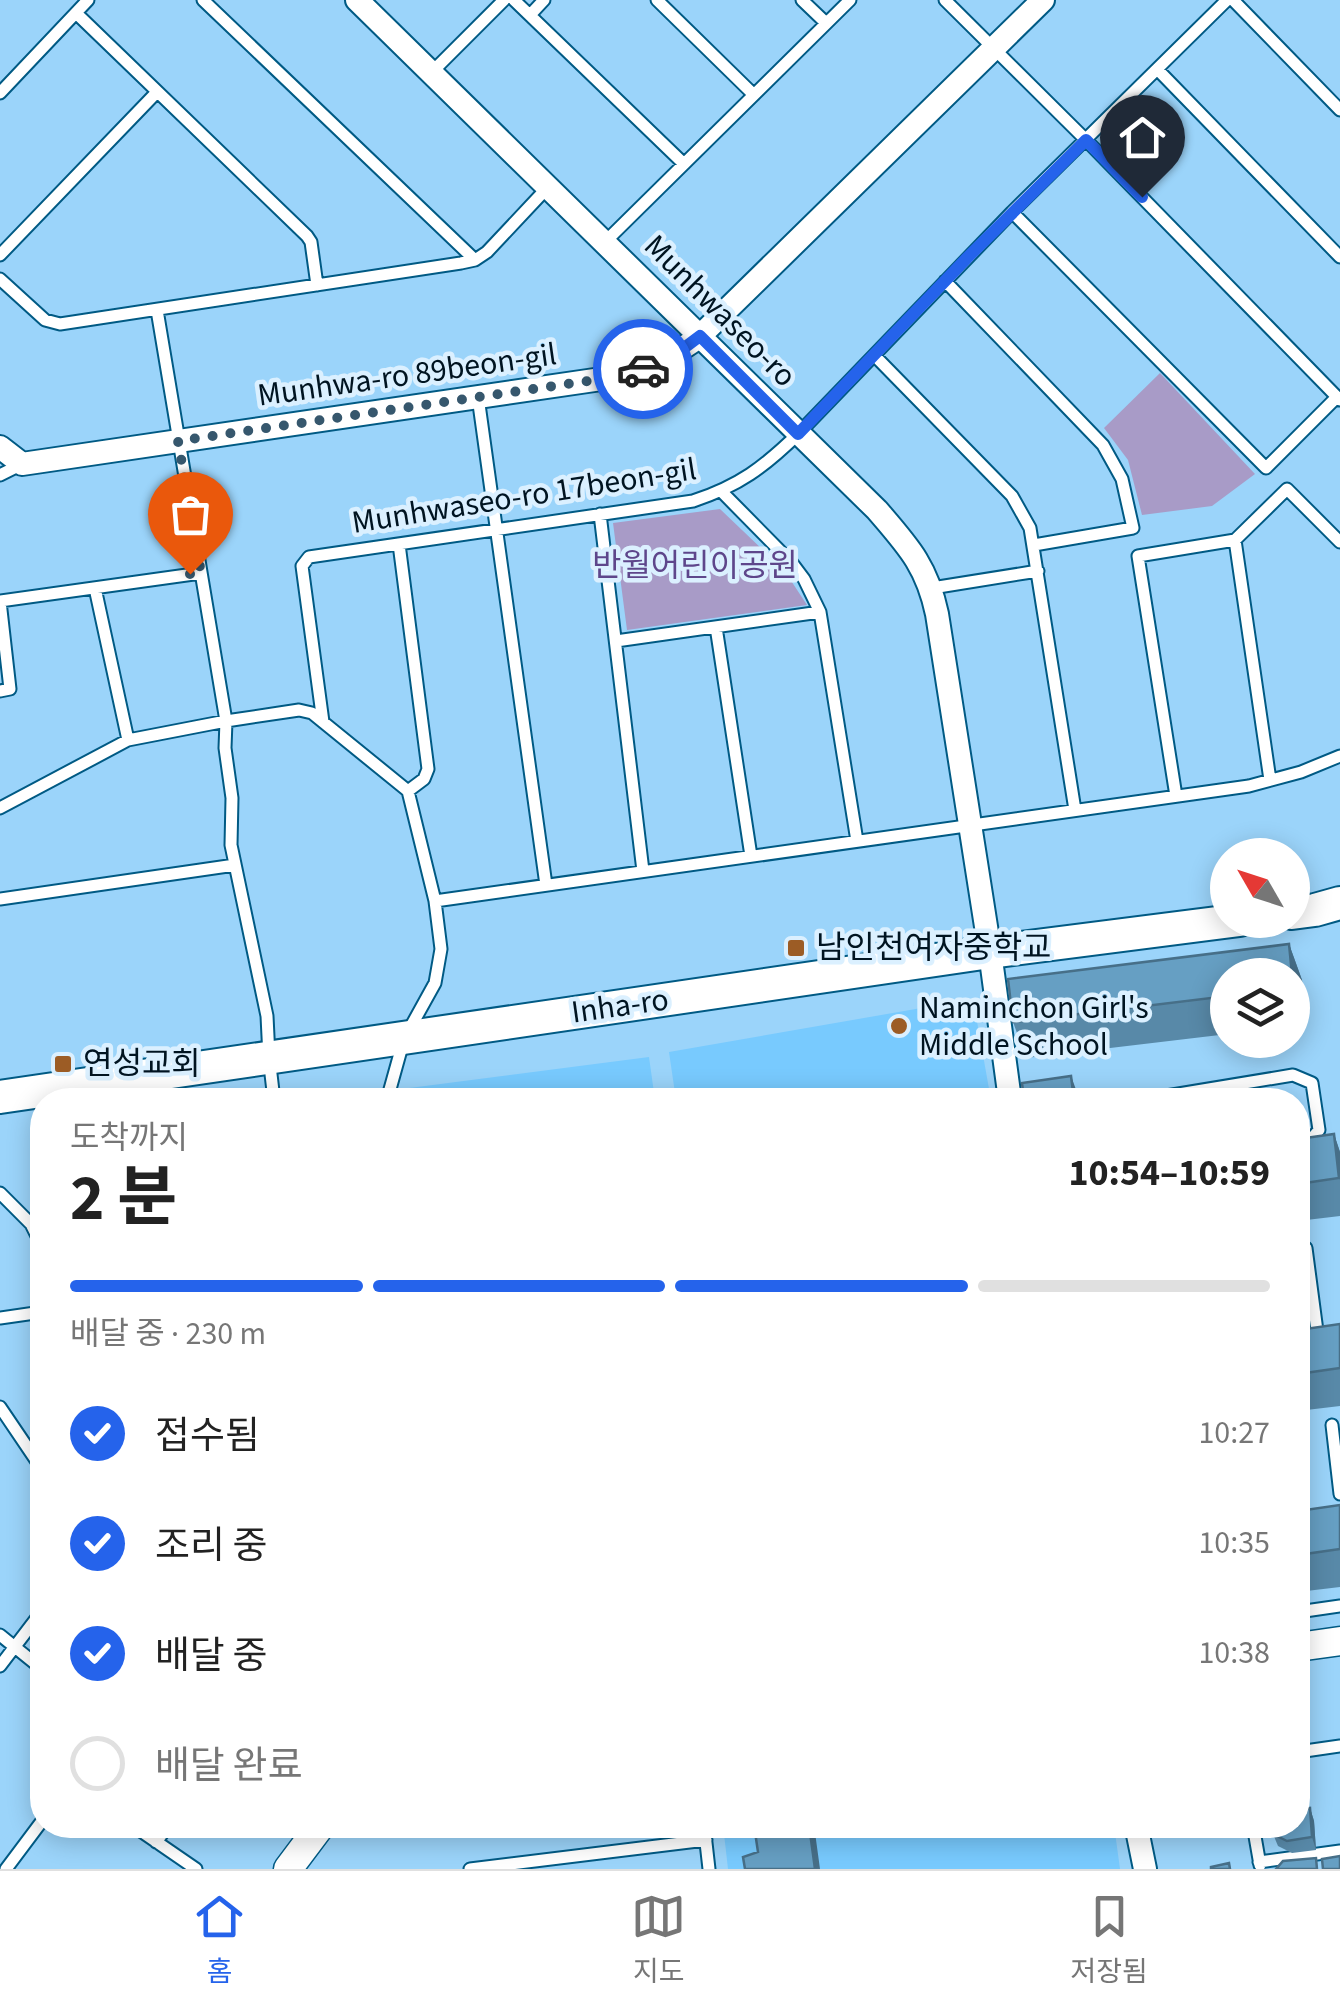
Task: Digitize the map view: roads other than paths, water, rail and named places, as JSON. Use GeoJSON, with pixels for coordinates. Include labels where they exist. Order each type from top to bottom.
{"type":"FeatureCollection","features":[{"type":"Feature","properties":{"kind":"main road"},"geometry":{"type":"LineString","coordinates":[[1310,909],[1340,903]]}},
{"type":"Feature","properties":{"kind":"main road","name":"Inha-ro"},"geometry":{"type":"LineString","coordinates":[[60,1088],[990,952],[1210,924]]}},
{"type":"Feature","properties":{"kind":"main road","name":"Inha-ro"},"geometry":{"type":"LineString","coordinates":[[0,1097],[30,1093]]}},
{"type":"Feature","properties":{"kind":"street","name":"Munhwaseo-ro"},"geometry":{"type":"LineString","coordinates":[[356,0],[878,510],[922,566],[932,588],[1008,1088]]}},
{"type":"Feature","properties":{"kind":"street","name":"Munhwa-ro 89beon-gil"},"geometry":{"type":"LineString","coordinates":[[22,464],[622,376],[653,366],[700,336],[1042,0]]}},
{"type":"Feature","properties":{"kind":"street"},"geometry":{"type":"LineString","coordinates":[[0,447],[22,464]]}},
{"type":"Feature","properties":{"kind":"street"},"geometry":{"type":"LineString","coordinates":[[1310,1646],[1340,1642]]}},
{"type":"Feature","properties":{"kind":"street"},"geometry":{"type":"LineString","coordinates":[[288,1869],[311,1838]]}},
{"type":"Feature","properties":{"kind":"street"},"geometry":{"type":"LineString","coordinates":[[1138,1838],[1144,1869]]}},
{"type":"Feature","properties":{"kind":"lane"},"geometry":{"type":"LineString","coordinates":[[0,92],[88,0]]}},
{"type":"Feature","properties":{"kind":"lane"},"geometry":{"type":"LineString","coordinates":[[203,0],[475,260]]}},
{"type":"Feature","properties":{"kind":"lane"},"geometry":{"type":"LineString","coordinates":[[432,72],[504,0]]}},
{"type":"Feature","properties":{"kind":"lane"},"geometry":{"type":"LineString","coordinates":[[514,0],[684,164]]}},
{"type":"Feature","properties":{"kind":"lane"},"geometry":{"type":"LineString","coordinates":[[530,15],[544,0]]}},
{"type":"Feature","properties":{"kind":"lane"},"geometry":{"type":"LineString","coordinates":[[656,0],[754,95]]}},
{"type":"Feature","properties":{"kind":"lane"},"geometry":{"type":"LineString","coordinates":[[802,0],[826,24]]}},
{"type":"Feature","properties":{"kind":"lane"},"geometry":{"type":"LineString","coordinates":[[606,242],[850,0]]}},
{"type":"Feature","properties":{"kind":"lane"},"geometry":{"type":"LineString","coordinates":[[945,0],[1338,399],[1266,468],[1012,212]]}},
{"type":"Feature","properties":{"kind":"lane"},"geometry":{"type":"LineString","coordinates":[[1230,0],[1340,110]]}},
{"type":"Feature","properties":{"kind":"lane","name":"Munhwaseo-ro 17beon-gil"},"geometry":{"type":"LineString","coordinates":[[323,722],[302,566],[308,557],[693,501],[744,481],[798,434],[1012,212],[1230,0]]}},
{"type":"Feature","properties":{"kind":"lane"},"geometry":{"type":"LineString","coordinates":[[76,13],[306,236],[316,285]]}},
{"type":"Feature","properties":{"kind":"lane"},"geometry":{"type":"LineString","coordinates":[[1158,70],[1340,257]]}},
{"type":"Feature","properties":{"kind":"lane"},"geometry":{"type":"LineString","coordinates":[[0,255],[158,92]]}},
{"type":"Feature","properties":{"kind":"lane"},"geometry":{"type":"LineString","coordinates":[[0,278],[51,324],[60,324],[475,260],[548,186]]}},
{"type":"Feature","properties":{"kind":"lane"},"geometry":{"type":"LineString","coordinates":[[944,281],[1102,445],[1122,478],[1133,528],[1034,546]]}},
{"type":"Feature","properties":{"kind":"lane"},"geometry":{"type":"LineString","coordinates":[[157,310],[226,721],[231,845],[267,1016],[272,1088]]}},
{"type":"Feature","properties":{"kind":"lane"},"geometry":{"type":"LineString","coordinates":[[874,355],[1012,496],[1030,528],[1075,810]]}},
{"type":"Feature","properties":{"kind":"lane"},"geometry":{"type":"LineString","coordinates":[[478,397],[546,885]]}},
{"type":"Feature","properties":{"kind":"lane"},"geometry":{"type":"LineString","coordinates":[[0,476],[22,464]]}},
{"type":"Feature","properties":{"kind":"lane"},"geometry":{"type":"LineString","coordinates":[[1176,796],[1138,556],[1235,540],[1287,489],[1340,542]]}},
{"type":"Feature","properties":{"kind":"lane"},"geometry":{"type":"LineString","coordinates":[[722,492],[792,563],[820,612],[857,842]]}},
{"type":"Feature","properties":{"kind":"lane"},"geometry":{"type":"LineString","coordinates":[[600,514],[643,871]]}},
{"type":"Feature","properties":{"kind":"lane"},"geometry":{"type":"LineString","coordinates":[[1235,540],[1270,780]]}},
{"type":"Feature","properties":{"kind":"lane"},"geometry":{"type":"LineString","coordinates":[[398,544],[428,769],[424,779],[408,791]]}},
{"type":"Feature","properties":{"kind":"lane"},"geometry":{"type":"LineString","coordinates":[[932,588],[1038,571]]}},
{"type":"Feature","properties":{"kind":"lane"},"geometry":{"type":"LineString","coordinates":[[0,691],[10,688],[0,602],[201,573]]}},
{"type":"Feature","properties":{"kind":"lane"},"geometry":{"type":"LineString","coordinates":[[95,588],[128,740]]}},
{"type":"Feature","properties":{"kind":"lane"},"geometry":{"type":"LineString","coordinates":[[616,641],[820,612]]}},
{"type":"Feature","properties":{"kind":"lane"},"geometry":{"type":"LineString","coordinates":[[716,627],[750,856]]}},
{"type":"Feature","properties":{"kind":"lane"},"geometry":{"type":"LineString","coordinates":[[0,808],[128,740],[298,710],[312,713],[408,791],[435,901],[441,949],[436,983],[404,1039],[390,1088]]}},
{"type":"Feature","properties":{"kind":"lane"},"geometry":{"type":"LineString","coordinates":[[435,901],[1249,786],[1340,756]]}},
{"type":"Feature","properties":{"kind":"lane"},"geometry":{"type":"LineString","coordinates":[[0,899],[235,865]]}},
{"type":"Feature","properties":{"kind":"lane"},"geometry":{"type":"LineString","coordinates":[[1214,1088],[1293,1075],[1305,1078],[1312,1082],[1319,1130],[1310,1138]]}},
{"type":"Feature","properties":{"kind":"lane"},"geometry":{"type":"LineString","coordinates":[[0,1193],[30,1223]]}},
{"type":"Feature","properties":{"kind":"lane"},"geometry":{"type":"LineString","coordinates":[[1310,1278],[1317,1331],[1310,1338]]}},
{"type":"Feature","properties":{"kind":"lane"},"geometry":{"type":"LineString","coordinates":[[0,1318],[30,1314]]}},
{"type":"Feature","properties":{"kind":"lane"},"geometry":{"type":"LineString","coordinates":[[0,1407],[30,1451]]}},
{"type":"Feature","properties":{"kind":"lane"},"geometry":{"type":"LineString","coordinates":[[1332,1425],[1340,1494]]}},
{"type":"Feature","properties":{"kind":"lane"},"geometry":{"type":"LineString","coordinates":[[1310,1610],[1340,1606]]}},
{"type":"Feature","properties":{"kind":"lane"},"geometry":{"type":"LineString","coordinates":[[0,1666],[30,1627]]}},
{"type":"Feature","properties":{"kind":"lane"},"geometry":{"type":"LineString","coordinates":[[0,1635],[30,1659]]}},
{"type":"Feature","properties":{"kind":"lane"},"geometry":{"type":"LineString","coordinates":[[1310,1750],[1340,1746]]}},
{"type":"Feature","properties":{"kind":"lane"},"geometry":{"type":"LineString","coordinates":[[6,1869],[30,1837]]}},
{"type":"Feature","properties":{"kind":"lane"},"geometry":{"type":"LineString","coordinates":[[150,1838],[196,1869]]}},
{"type":"Feature","properties":{"kind":"lane"},"geometry":{"type":"LineString","coordinates":[[156,1842],[159,1838]]}},
{"type":"Feature","properties":{"kind":"lane"},"geometry":{"type":"LineString","coordinates":[[1256,1838],[1260,1866],[1340,1850]]}},
{"type":"Feature","properties":{"kind":"lane"},"geometry":{"type":"LineString","coordinates":[[470,1869],[706,1840],[709,1869]]}},
{"type":"Feature","properties":{"kind":"place","name":"남인천여자중학교"},"geometry":{"type":"Point","coordinates":[796,948]}},
{"type":"Feature","properties":{"kind":"place","name":"Naminchon Girl's Middle School"},"geometry":{"type":"Point","coordinates":[899,1026]}},
{"type":"Feature","properties":{"kind":"place","name":"연성교회"},"geometry":{"type":"Point","coordinates":[63,1064]}},
{"type":"Feature","properties":{"kind":"park label","name":"반월어린이공원"},"geometry":{"type":"Point","coordinates":[695,566]}}]}
